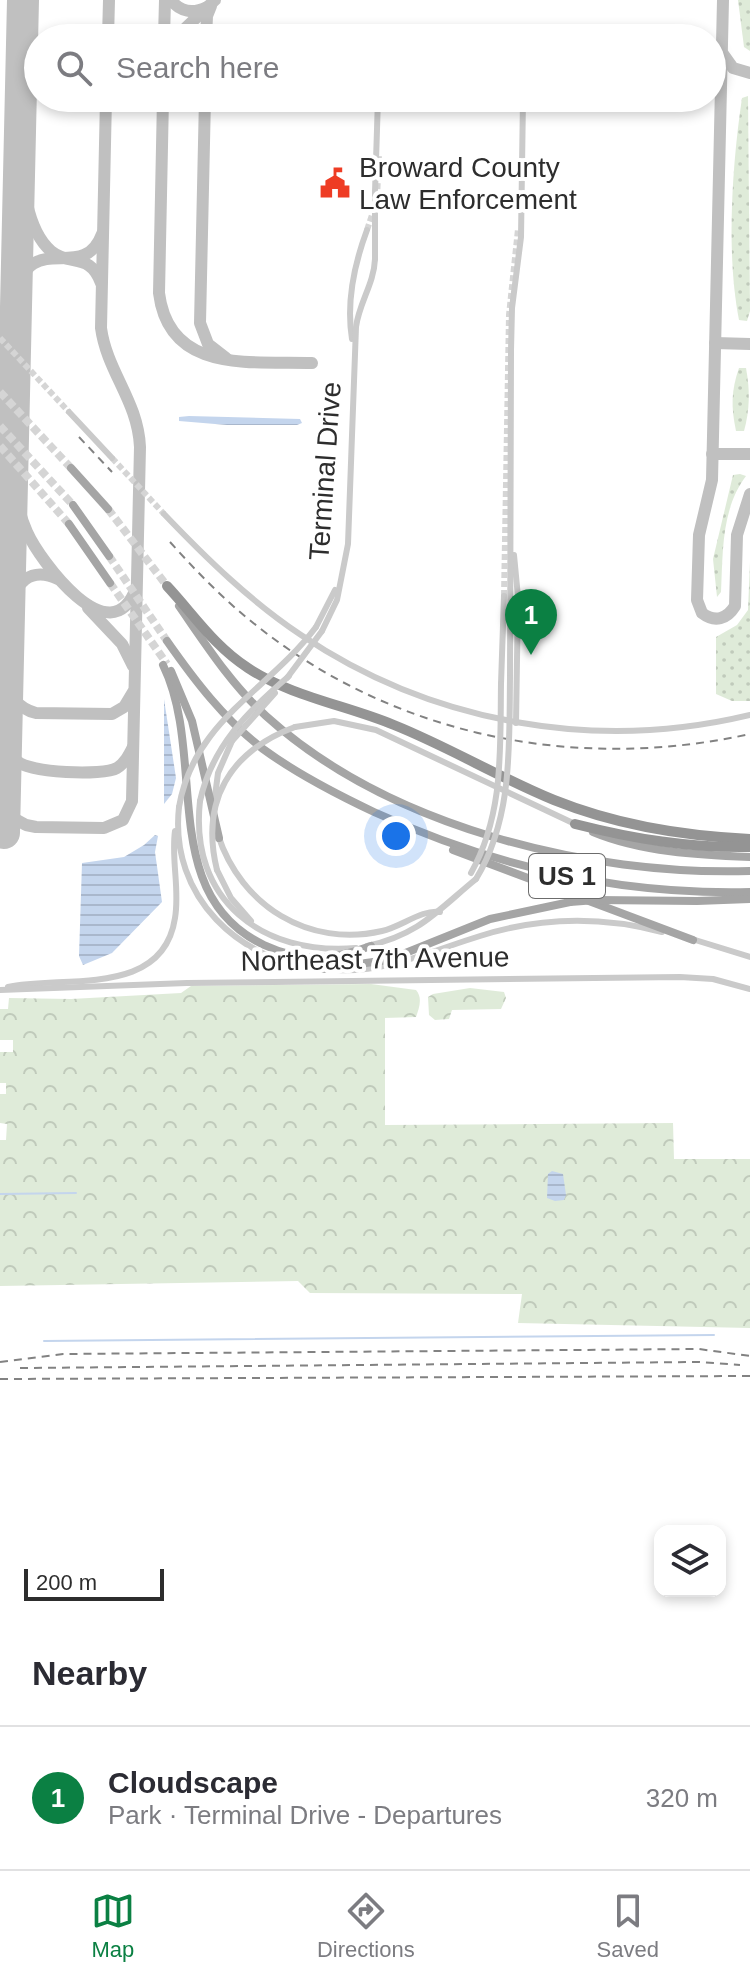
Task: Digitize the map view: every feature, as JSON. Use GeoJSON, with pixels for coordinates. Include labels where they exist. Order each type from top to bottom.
{"type":"FeatureCollection","features":[{"type":"Feature","properties":{"kind":"highway"},"geometry":{"type":"LineString","coordinates":[[167,586],[223,649],[255,673],[285,688],[404,729],[539,794],[589,813],[662,830],[750,839]]}},
{"type":"Feature","properties":{"kind":"highway"},"geometry":{"type":"LineString","coordinates":[[575,824],[674,845],[750,847]]}},
{"type":"Feature","properties":{"kind":"main road"},"geometry":{"type":"LineString","coordinates":[[71,468],[108,509]]}},
{"type":"Feature","properties":{"kind":"main road"},"geometry":{"type":"LineString","coordinates":[[73,505],[109,556]]}},
{"type":"Feature","properties":{"kind":"main road"},"geometry":{"type":"LineString","coordinates":[[69,524],[110,583]]}},
{"type":"Feature","properties":{"kind":"main road","name":"US 1"},"geometry":{"type":"LineString","coordinates":[[167,586],[223,669],[265,715],[319,755],[394,798],[493,836],[573,856],[659,868],[750,871]]}},
{"type":"Feature","properties":{"kind":"main road","name":"US 1"},"geometry":{"type":"LineString","coordinates":[[167,641],[212,701],[262,748],[313,781],[392,820],[469,851],[556,874],[650,889],[750,892]]}},
{"type":"Feature","properties":{"kind":"main road"},"geometry":{"type":"LineString","coordinates":[[219,838],[192,721],[165,665],[182,724],[196,861],[213,902],[242,932],[287,953],[338,958],[371,946]]}},
{"type":"Feature","properties":{"kind":"main road"},"geometry":{"type":"LineString","coordinates":[[392,820],[423,839],[693,940]]}},
{"type":"Feature","properties":{"kind":"main road"},"geometry":{"type":"LineString","coordinates":[[575,824],[605,837],[639,845],[750,857]]}},
{"type":"Feature","properties":{"kind":"main road"},"geometry":{"type":"LineString","coordinates":[[322,969],[388,960],[490,919],[570,902],[750,899]]}},
{"type":"Feature","properties":{"kind":"street"},"geometry":{"type":"LineString","coordinates":[[355,351],[357,318],[372,280],[375,259],[378,112]]}},
{"type":"Feature","properties":{"kind":"street"},"geometry":{"type":"LineString","coordinates":[[289,676],[244,717],[226,739],[208,772],[200,801],[199,840],[207,873],[230,908],[242,919],[281,940],[303,947],[337,949],[371,946],[410,932],[440,912],[473,876],[498,832],[507,784],[512,539],[511,338],[521,237],[523,112]]}},
{"type":"Feature","properties":{"kind":"street"},"geometry":{"type":"LineString","coordinates":[[355,351],[350,328],[351,291],[355,265],[367,230]]}},
{"type":"Feature","properties":{"kind":"street","name":"Terminal Drive"},"geometry":{"type":"LineString","coordinates":[[319,629],[341,575],[348,544],[355,351]]}},
{"type":"Feature","properties":{"kind":"street"},"geometry":{"type":"LineString","coordinates":[[69,412],[112,458]]}},
{"type":"Feature","properties":{"kind":"street"},"geometry":{"type":"LineString","coordinates":[[164,514],[219,570],[266,609],[332,655],[416,695],[516,723],[577,730],[638,731],[684,727],[750,715]]}},
{"type":"Feature","properties":{"kind":"street"},"geometry":{"type":"LineString","coordinates":[[512,539],[518,597],[516,723]]}},
{"type":"Feature","properties":{"kind":"street"},"geometry":{"type":"LineString","coordinates":[[473,876],[488,838],[498,792],[504,596]]}},
{"type":"Feature","properties":{"kind":"street"},"geometry":{"type":"LineString","coordinates":[[319,629],[289,676],[232,741],[221,764],[216,784],[215,817],[219,838],[229,862],[249,890],[282,918],[308,929],[339,935],[365,934],[390,929],[427,912],[440,912]]}},
{"type":"Feature","properties":{"kind":"street"},"geometry":{"type":"LineString","coordinates":[[0,990],[22,984],[116,977],[139,969],[155,957],[168,941],[176,917],[173,848],[189,769],[213,730],[319,629]]}},
{"type":"Feature","properties":{"kind":"street"},"geometry":{"type":"LineString","coordinates":[[260,928],[235,904],[217,870],[212,846],[212,820],[217,798],[228,776],[257,746],[295,727],[334,721],[376,730],[575,824]]}},
{"type":"Feature","properties":{"kind":"street"},"geometry":{"type":"LineString","coordinates":[[178,816],[180,849],[186,873],[201,903],[217,922],[243,944],[293,965],[355,970],[495,931],[563,920],[614,922],[750,957]]}},
{"type":"Feature","properties":{"kind":"street","name":"Northeast 7th Avenue"},"geometry":{"type":"LineString","coordinates":[[0,990],[187,983],[680,977],[713,979],[750,989]]}},
{"type":"Feature","properties":{"kind":"green space"},"geometry":{"type":"Polygon","coordinates":[[[738,0],[750,0],[750,51],[744,47],[738,0]]]}},
{"type":"Feature","properties":{"kind":"green space"},"geometry":{"type":"Polygon","coordinates":[[[748,96],[750,311],[747,321],[739,320],[732,238],[738,124],[742,98],[748,96]]]}},
{"type":"Feature","properties":{"kind":"green space"},"geometry":{"type":"Polygon","coordinates":[[[739,368],[746,368],[748,384],[744,431],[736,431],[733,414],[733,392],[739,368]]]}},
{"type":"Feature","properties":{"kind":"green space"},"geometry":{"type":"Polygon","coordinates":[[[733,475],[746,476],[728,517],[721,592],[717,597],[713,559],[733,475]]]}},
{"type":"Feature","properties":{"kind":"green space"},"geometry":{"type":"Polygon","coordinates":[[[750,562],[750,701],[732,701],[716,694],[716,637],[737,625],[748,610],[750,562]]]}},
{"type":"Feature","properties":{"kind":"green space"},"geometry":{"type":"Polygon","coordinates":[[[371,984],[416,990],[420,1000],[416,1017],[385,1018],[385,1125],[673,1123],[674,1159],[750,1159],[750,1328],[518,1323],[522,1294],[310,1293],[298,1281],[0,1286],[0,1140],[6,1140],[7,1124],[0,1123],[0,1094],[6,1094],[6,1083],[0,1083],[0,1052],[13,1052],[13,1040],[0,1040],[0,1009],[8,1009],[9,998],[71,999],[181,993],[191,986],[371,984]]]}},
{"type":"Feature","properties":{"kind":"green space"},"geometry":{"type":"Polygon","coordinates":[[[470,988],[504,992],[506,998],[501,1009],[452,1010],[449,1019],[435,1020],[429,1015],[428,997],[470,988]]]}},
{"type":"Feature","properties":{"kind":"water"},"geometry":{"type":"Polygon","coordinates":[[[179,417],[300,419],[302,423],[227,425],[179,421],[179,417]]]}},
{"type":"Feature","properties":{"kind":"water"},"geometry":{"type":"Polygon","coordinates":[[[164,699],[176,778],[172,794],[164,804],[164,699]]]}},
{"type":"Feature","properties":{"kind":"water"},"geometry":{"type":"Polygon","coordinates":[[[155,835],[158,836],[155,852],[162,902],[112,953],[83,965],[79,956],[82,863],[124,857],[155,835]]]}},
{"type":"Feature","properties":{"kind":"water"},"geometry":{"type":"Polygon","coordinates":[[[552,1171],[563,1174],[564,1200],[547,1198],[548,1174],[552,1171]]]}},
{"type":"Feature","properties":{"kind":"waterway"},"geometry":{"type":"LineString","coordinates":[[0,1194],[76,1193]]}},
{"type":"Feature","properties":{"kind":"waterway"},"geometry":{"type":"LineString","coordinates":[[44,1341],[714,1335]]}},
{"type":"Feature","properties":{"kind":"taxiway"},"geometry":{"type":"LineString","coordinates":[[108,24],[109,0]]}},
{"type":"Feature","properties":{"kind":"taxiway"},"geometry":{"type":"LineString","coordinates":[[164,24],[165,0]]}},
{"type":"Feature","properties":{"kind":"taxiway"},"geometry":{"type":"LineString","coordinates":[[171,0],[187,11],[207,7]]}},
{"type":"Feature","properties":{"kind":"taxiway"},"geometry":{"type":"LineString","coordinates":[[190,24],[215,0]]}},
{"type":"Feature","properties":{"kind":"taxiway"},"geometry":{"type":"LineString","coordinates":[[722,24],[723,0]]}},
{"type":"Feature","properties":{"kind":"taxiway"},"geometry":{"type":"LineString","coordinates":[[207,24],[211,6]]}},
{"type":"Feature","properties":{"kind":"taxiway"},"geometry":{"type":"LineString","coordinates":[[726,58],[733,68],[750,73]]}},
{"type":"Feature","properties":{"kind":"taxiway"},"geometry":{"type":"LineString","coordinates":[[4,813],[36,827],[104,828],[123,820],[132,801],[140,447],[134,415],[109,359],[101,328],[106,112]]}},
{"type":"Feature","properties":{"kind":"taxiway"},"geometry":{"type":"LineString","coordinates":[[163,112],[159,293],[166,319],[179,338],[196,350],[216,358],[264,363],[312,363]]}},
{"type":"Feature","properties":{"kind":"taxiway"},"geometry":{"type":"LineString","coordinates":[[205,112],[200,323],[208,344],[226,358]]}},
{"type":"Feature","properties":{"kind":"taxiway"},"geometry":{"type":"LineString","coordinates":[[720,112],[712,480],[699,535],[697,600],[702,613],[712,618],[724,617],[735,606],[737,535],[750,494]]}},
{"type":"Feature","properties":{"kind":"taxiway"},"geometry":{"type":"LineString","coordinates":[[20,149],[27,203],[43,242],[58,256],[91,267],[101,283]]}},
{"type":"Feature","properties":{"kind":"taxiway"},"geometry":{"type":"LineString","coordinates":[[16,299],[22,277],[31,265],[43,260],[82,256],[93,249],[102,234]]}},
{"type":"Feature","properties":{"kind":"taxiway"},"geometry":{"type":"LineString","coordinates":[[715,343],[750,344]]}},
{"type":"Feature","properties":{"kind":"taxiway"},"geometry":{"type":"LineString","coordinates":[[712,454],[750,454]]}},
{"type":"Feature","properties":{"kind":"taxiway"},"geometry":{"type":"LineString","coordinates":[[12,464],[15,490],[27,532],[61,581],[94,608],[110,612],[125,607],[136,588]]}},
{"type":"Feature","properties":{"kind":"taxiway"},"geometry":{"type":"LineString","coordinates":[[9,609],[15,592],[25,579],[39,575],[58,579]]}},
{"type":"Feature","properties":{"kind":"taxiway"},"geometry":{"type":"LineString","coordinates":[[88,608],[122,644],[133,666]]}},
{"type":"Feature","properties":{"kind":"taxiway"},"geometry":{"type":"LineString","coordinates":[[7,675],[15,699],[23,708],[36,713],[112,714],[124,707],[133,692]]}},
{"type":"Feature","properties":{"kind":"taxiway"},"geometry":{"type":"LineString","coordinates":[[6,732],[9,748],[17,761],[50,771],[82,772],[117,768],[133,747]]}},
{"type":"Feature","properties":{"kind":"runway"},"geometry":{"type":"LineString","coordinates":[[4,833],[23,0]]}},
{"type":"Feature","properties":{"kind":"tunnel"},"geometry":{"type":"LineString","coordinates":[[377,198],[379,154]]}},
{"type":"Feature","properties":{"kind":"tunnel"},"geometry":{"type":"LineString","coordinates":[[367,230],[374,209]]}},
{"type":"Feature","properties":{"kind":"tunnel"},"geometry":{"type":"LineString","coordinates":[[504,596],[509,315],[518,229]]}},
{"type":"Feature","properties":{"kind":"tunnel"},"geometry":{"type":"LineString","coordinates":[[0,338],[69,412]]}},
{"type":"Feature","properties":{"kind":"tunnel"},"geometry":{"type":"LineString","coordinates":[[0,392],[71,468]]}},
{"type":"Feature","properties":{"kind":"tunnel"},"geometry":{"type":"LineString","coordinates":[[0,426],[73,505]]}},
{"type":"Feature","properties":{"kind":"tunnel"},"geometry":{"type":"LineString","coordinates":[[0,446],[69,524]]}},
{"type":"Feature","properties":{"kind":"tunnel"},"geometry":{"type":"LineString","coordinates":[[112,458],[164,514]]}},
{"type":"Feature","properties":{"kind":"tunnel"},"geometry":{"type":"LineString","coordinates":[[108,509],[167,586]]}},
{"type":"Feature","properties":{"kind":"tunnel"},"geometry":{"type":"LineString","coordinates":[[109,556],[167,641]]}},
{"type":"Feature","properties":{"kind":"tunnel"},"geometry":{"type":"LineString","coordinates":[[110,583],[167,664]]}},
{"type":"Feature","properties":{"kind":"railway"},"geometry":{"type":"LineString","coordinates":[[79,437],[112,472]]}},
{"type":"Feature","properties":{"kind":"railway"},"geometry":{"type":"LineString","coordinates":[[170,542],[234,607],[311,664],[369,695],[429,719],[491,736],[555,746],[620,749],[685,745],[750,734]]}},
{"type":"Feature","properties":{"kind":"railway"},"geometry":{"type":"LineString","coordinates":[[0,1362],[63,1354],[699,1349],[750,1356]]}},
{"type":"Feature","properties":{"kind":"railway"},"geometry":{"type":"LineString","coordinates":[[20,1368],[699,1362],[740,1365]]}},
{"type":"Feature","properties":{"kind":"railway"},"geometry":{"type":"LineString","coordinates":[[0,1379],[750,1376]]}},
{"type":"Feature","properties":{"kind":"place","name":"Broward County Law Enforcement"},"geometry":{"type":"Point","coordinates":[335,183]}},
{"type":"Feature","properties":{"kind":"place","name":"Cloudscape"},"geometry":{"type":"Point","coordinates":[531,655]}}]}
